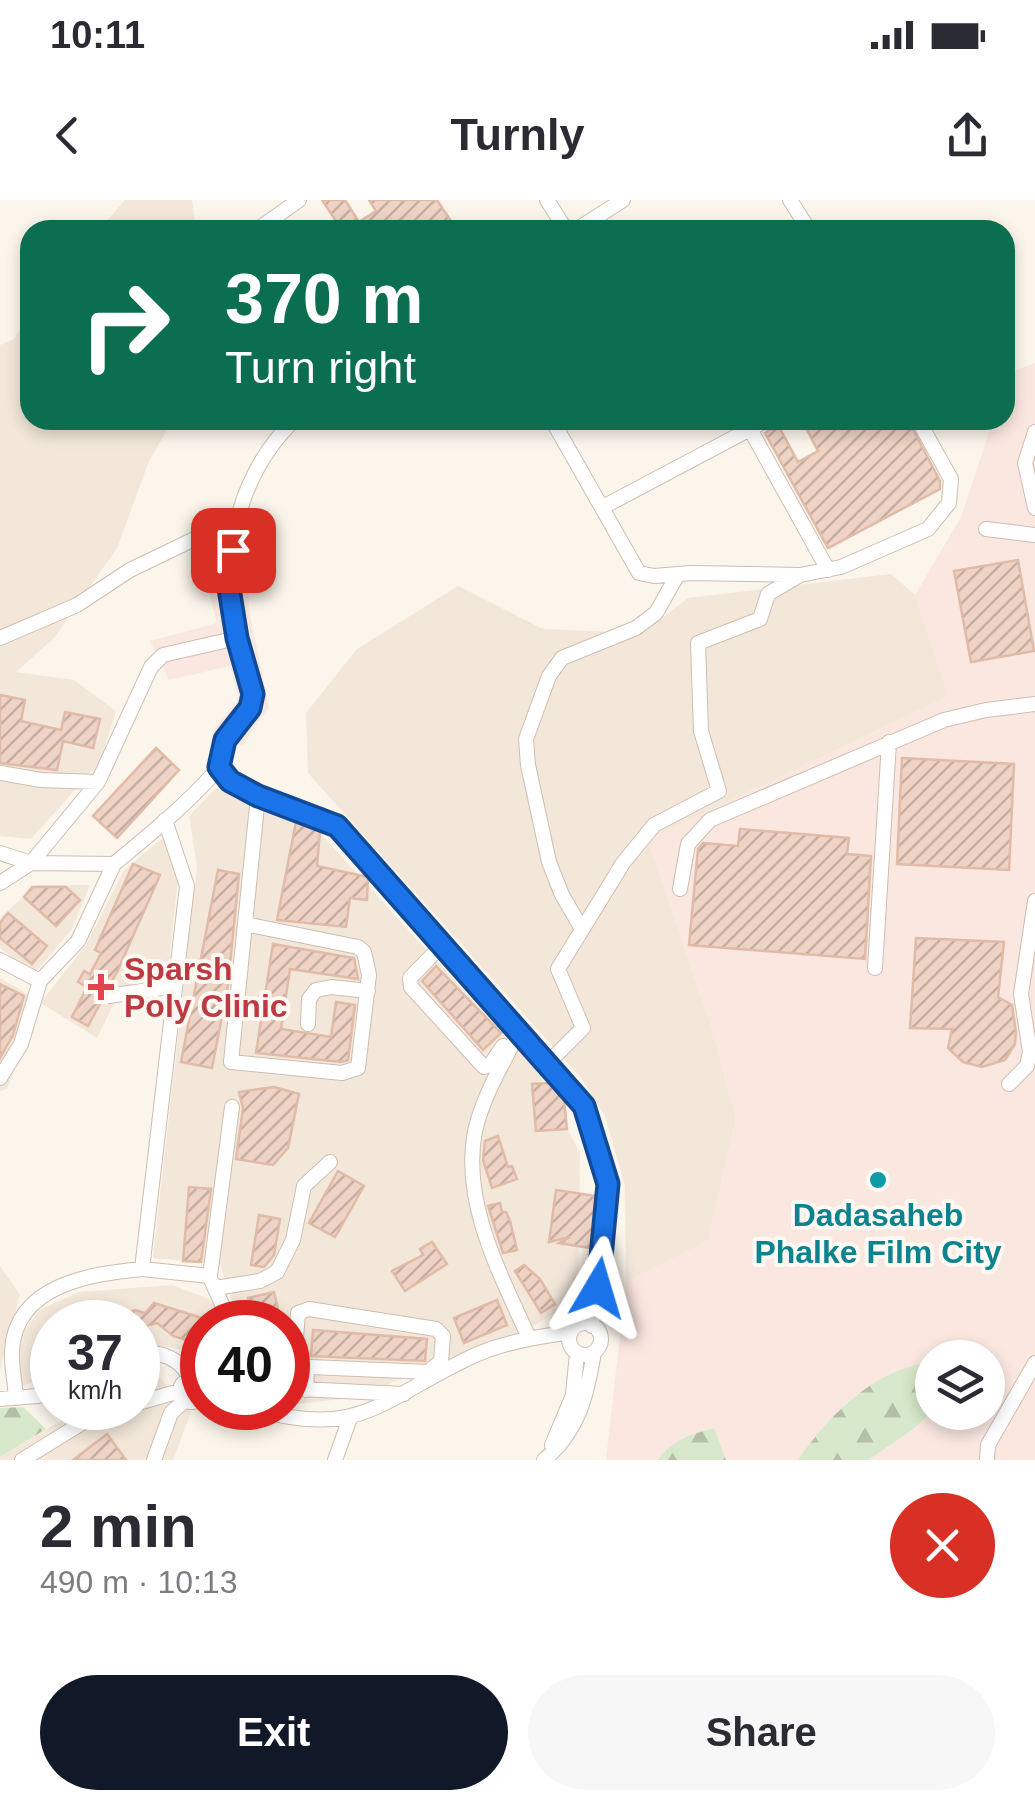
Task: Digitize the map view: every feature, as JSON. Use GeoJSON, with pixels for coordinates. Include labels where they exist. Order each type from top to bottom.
{"type":"FeatureCollection","features":[{"type":"Feature","properties":{"kind":"street"},"geometry":{"type":"LineString","coordinates":[[271,220],[300,200]]}},
{"type":"Feature","properties":{"kind":"street"},"geometry":{"type":"LineString","coordinates":[[592,220],[624,200]]}},
{"type":"Feature","properties":{"kind":"street"},"geometry":{"type":"LineString","coordinates":[[0,1078],[21,1044],[40,981],[78,941],[114,864],[219,767],[225,740],[250,708],[253,694],[237,638],[228,582],[238,518],[254,469],[284,430]]}},
{"type":"Feature","properties":{"kind":"street"},"geometry":{"type":"LineString","coordinates":[[558,430],[639,573],[654,576],[800,574],[828,570],[928,529],[949,502],[951,480],[924,430]]}},
{"type":"Feature","properties":{"kind":"street"},"geometry":{"type":"LineString","coordinates":[[603,507],[748,430]]}},
{"type":"Feature","properties":{"kind":"street"},"geometry":{"type":"LineString","coordinates":[[751,430],[828,570]]}},
{"type":"Feature","properties":{"kind":"street"},"geometry":{"type":"LineString","coordinates":[[1035,432],[1025,463],[1035,508]]}},
{"type":"Feature","properties":{"kind":"street"},"geometry":{"type":"LineString","coordinates":[[0,638],[77,605],[130,570],[238,518]]}},
{"type":"Feature","properties":{"kind":"street"},"geometry":{"type":"LineString","coordinates":[[986,529],[1035,534]]}},
{"type":"Feature","properties":{"kind":"street"},"geometry":{"type":"LineString","coordinates":[[582,929],[562,895],[550,862],[528,765],[526,739],[548,676],[562,658],[636,628],[656,613],[678,574]]}},
{"type":"Feature","properties":{"kind":"street"},"geometry":{"type":"LineString","coordinates":[[547,1064],[583,1028],[558,969],[623,863],[654,826],[719,791],[701,731],[698,643],[760,620],[768,594],[800,574]]}},
{"type":"Feature","properties":{"kind":"street"},"geometry":{"type":"LineString","coordinates":[[0,883],[31,863],[98,782],[151,667],[163,655],[237,638]]}},
{"type":"Feature","properties":{"kind":"street"},"geometry":{"type":"LineString","coordinates":[[680,888],[688,844],[710,820],[944,720],[1035,704]]}},
{"type":"Feature","properties":{"kind":"street"},"geometry":{"type":"LineString","coordinates":[[874,968],[890,742]]}},
{"type":"Feature","properties":{"kind":"street"},"geometry":{"type":"LineString","coordinates":[[219,767],[230,781],[258,796],[337,826],[584,1106],[608,1184],[592,1326],[600,1342],[577,1421],[569,1436],[545,1460]]}},
{"type":"Feature","properties":{"kind":"street"},"geometry":{"type":"LineString","coordinates":[[0,773],[41,780],[98,782]]}},
{"type":"Feature","properties":{"kind":"street"},"geometry":{"type":"LineString","coordinates":[[245,924],[358,947],[368,959],[362,1061],[353,1071],[232,1062],[245,924],[258,796]]}},
{"type":"Feature","properties":{"kind":"street"},"geometry":{"type":"LineString","coordinates":[[142,1269],[187,886],[165,820]]}},
{"type":"Feature","properties":{"kind":"street"},"geometry":{"type":"LineString","coordinates":[[0,853],[31,863],[114,864]]}},
{"type":"Feature","properties":{"kind":"street"},"geometry":{"type":"LineString","coordinates":[[1010,1084],[1027,1066],[1030,1052],[1021,994],[1035,901]]}},
{"type":"Feature","properties":{"kind":"street"},"geometry":{"type":"LineString","coordinates":[[444,944],[410,978],[411,987],[484,1067],[491,1064],[517,1029]]}},
{"type":"Feature","properties":{"kind":"street"},"geometry":{"type":"LineString","coordinates":[[0,960],[40,981]]}},
{"type":"Feature","properties":{"kind":"street"},"geometry":{"type":"LineString","coordinates":[[109,996],[176,986]]}},
{"type":"Feature","properties":{"kind":"street"},"geometry":{"type":"LineString","coordinates":[[308,1024],[309,999],[316,990],[330,987],[368,991]]}},
{"type":"Feature","properties":{"kind":"street"},"geometry":{"type":"LineString","coordinates":[[517,1029],[488,1091],[472,1156],[482,1223],[496,1269],[532,1338]]}},
{"type":"Feature","properties":{"kind":"street"},"geometry":{"type":"LineString","coordinates":[[220,1300],[212,1282],[232,1107]]}},
{"type":"Feature","properties":{"kind":"street"},"geometry":{"type":"LineString","coordinates":[[8,1398],[15,1333],[29,1308],[50,1292],[76,1279],[142,1269],[212,1282],[260,1280],[277,1272],[294,1240],[304,1186],[330,1162]]}},
{"type":"Feature","properties":{"kind":"street"},"geometry":{"type":"LineString","coordinates":[[302,1309],[436,1329],[443,1336],[441,1362],[428,1372],[310,1367],[306,1371],[306,1390],[297,1386],[294,1362],[298,1312],[302,1309]]}},
{"type":"Feature","properties":{"kind":"street"},"geometry":{"type":"LineString","coordinates":[[545,1460],[570,1405],[573,1344],[580,1324],[592,1326]]}},
{"type":"Feature","properties":{"kind":"street"},"geometry":{"type":"LineString","coordinates":[[310,1420],[350,1418],[376,1410],[469,1358],[532,1338],[573,1344],[594,1352]]}},
{"type":"Feature","properties":{"kind":"street"},"geometry":{"type":"LineString","coordinates":[[987,1460],[988,1446],[1035,1363]]}},
{"type":"Feature","properties":{"kind":"street"},"geometry":{"type":"LineString","coordinates":[[310,1390],[404,1394]]}},
{"type":"Feature","properties":{"kind":"street"},"geometry":{"type":"LineString","coordinates":[[154,1460],[180,1398]]}},
{"type":"Feature","properties":{"kind":"street"},"geometry":{"type":"LineString","coordinates":[[335,1460],[350,1418]]}},
{"type":"Feature","properties":{"kind":"street"},"geometry":{"type":"LineString","coordinates":[[22,1460],[71,1430]]}},
{"type":"Feature","properties":{"kind":"shaded area"},"geometry":{"type":"Polygon","coordinates":[[[125,200],[192,200],[195,220],[108,220],[125,200]]]}},
{"type":"Feature","properties":{"kind":"shaded area"},"geometry":{"type":"Polygon","coordinates":[[[20,329],[20,430],[167,430],[149,461],[117,548],[54,638],[16,672],[74,680],[116,711],[100,762],[31,839],[0,836],[0,345],[14,339],[20,329]]]}},
{"type":"Feature","properties":{"kind":"shaded area"},"geometry":{"type":"Polygon","coordinates":[[[1035,363],[1035,1460],[606,1460],[626,1282],[708,1240],[736,1119],[713,1031],[648,840],[949,696],[915,595],[961,517],[990,430],[1015,430],[1015,371],[1035,363]]]}},
{"type":"Feature","properties":{"kind":"shaded area"},"geometry":{"type":"Polygon","coordinates":[[[891,574],[915,595],[949,696],[648,840],[713,1031],[736,1119],[708,1241],[626,1282],[625,1186],[605,1116],[580,1077],[308,773],[306,713],[357,649],[458,586],[543,629],[643,633],[688,598],[891,574]]]}},
{"type":"Feature","properties":{"kind":"shaded area"},"geometry":{"type":"Polygon","coordinates":[[[247,583],[269,707],[242,746],[212,731],[239,699],[230,666],[169,680],[150,641],[217,623],[208,589],[247,583]]]}},
{"type":"Feature","properties":{"kind":"shaded area"},"geometry":{"type":"Polygon","coordinates":[[[221,783],[319,832],[537,1071],[580,1153],[578,1300],[526,1330],[453,1356],[359,1397],[310,1403],[310,1300],[232,1300],[220,1264],[153,1258],[197,867],[189,816],[221,783]]]}},
{"type":"Feature","properties":{"kind":"shaded area"},"geometry":{"type":"Polygon","coordinates":[[[163,838],[178,878],[167,978],[117,997],[97,1038],[41,1003],[7,1089],[0,1091],[0,978],[41,1002],[86,945],[124,870],[163,838]]]}},
{"type":"Feature","properties":{"kind":"shaded area"},"geometry":{"type":"Polygon","coordinates":[[[36,885],[90,885],[72,929],[34,974],[0,948],[0,918],[36,885]]]}},
{"type":"Feature","properties":{"kind":"shaded area"},"geometry":{"type":"Polygon","coordinates":[[[0,1266],[20,1295],[0,1370],[0,1266]]]}},
{"type":"Feature","properties":{"kind":"shaded area"},"geometry":{"type":"Polygon","coordinates":[[[172,1285],[210,1300],[180,1300],[180,1350],[160,1346],[160,1300],[61,1300],[79,1292],[172,1285]]]}},
{"type":"Feature","properties":{"kind":"shaded area"},"geometry":{"type":"Polygon","coordinates":[[[30,1323],[30,1383],[18,1388],[8,1369],[30,1323]]]}},
{"type":"Feature","properties":{"kind":"shaded area"},"geometry":{"type":"Polygon","coordinates":[[[160,1378],[180,1400],[180,1430],[184,1430],[173,1460],[0,1457],[45,1430],[160,1430],[160,1378]]]}},
{"type":"Feature","properties":{"kind":"green space"},"geometry":{"type":"Polygon","coordinates":[[[915,1366],[912,1430],[868,1460],[798,1460],[851,1400],[915,1366]]]}},
{"type":"Feature","properties":{"kind":"green space"},"geometry":{"type":"Polygon","coordinates":[[[23,1407],[30,1414],[30,1430],[44,1430],[0,1457],[0,1408],[23,1407]]]}},
{"type":"Feature","properties":{"kind":"green space"},"geometry":{"type":"Polygon","coordinates":[[[714,1428],[726,1460],[658,1460],[690,1435],[714,1428]]]}},
{"type":"Feature","properties":{"kind":"building"},"geometry":{"type":"Polygon","coordinates":[[[322,200],[345,200],[358,220],[335,220],[322,200]]]}},
{"type":"Feature","properties":{"kind":"building"},"geometry":{"type":"Polygon","coordinates":[[[369,200],[437,200],[450,220],[362,220],[376,211],[369,200]]]}},
{"type":"Feature","properties":{"kind":"building"},"geometry":{"type":"Polygon","coordinates":[[[781,430],[798,462],[818,451],[807,430],[913,430],[940,481],[940,489],[828,548],[765,433],[781,430]]]}},
{"type":"Feature","properties":{"kind":"building"},"geometry":{"type":"Polygon","coordinates":[[[1018,560],[1034,651],[971,662],[954,571],[1018,560]]]}},
{"type":"Feature","properties":{"kind":"building"},"geometry":{"type":"Polygon","coordinates":[[[0,695],[25,700],[21,721],[61,730],[65,712],[100,719],[93,748],[63,741],[57,770],[0,763],[0,695]]]}},
{"type":"Feature","properties":{"kind":"building"},"geometry":{"type":"Polygon","coordinates":[[[156,748],[179,770],[117,838],[93,816],[156,748]]]}},
{"type":"Feature","properties":{"kind":"building"},"geometry":{"type":"Polygon","coordinates":[[[902,758],[1014,764],[1009,870],[897,864],[902,758]]]}},
{"type":"Feature","properties":{"kind":"building"},"geometry":{"type":"Polygon","coordinates":[[[296,822],[320,831],[317,866],[368,877],[367,900],[350,898],[346,927],[277,920],[296,822]]]}},
{"type":"Feature","properties":{"kind":"building"},"geometry":{"type":"Polygon","coordinates":[[[740,829],[849,838],[847,854],[871,856],[865,959],[689,945],[698,849],[703,843],[738,846],[740,829]]]}},
{"type":"Feature","properties":{"kind":"building"},"geometry":{"type":"Polygon","coordinates":[[[133,864],[160,875],[118,970],[110,985],[100,991],[101,1002],[88,1026],[72,1017],[87,987],[78,982],[84,971],[90,974],[101,953],[95,950],[133,864]]]}},
{"type":"Feature","properties":{"kind":"building"},"geometry":{"type":"Polygon","coordinates":[[[218,870],[239,874],[228,985],[212,1068],[181,1062],[218,870]]]}},
{"type":"Feature","properties":{"kind":"building"},"geometry":{"type":"Polygon","coordinates":[[[32,887],[66,887],[80,900],[56,926],[24,897],[32,887]]]}},
{"type":"Feature","properties":{"kind":"building"},"geometry":{"type":"Polygon","coordinates":[[[8,913],[47,946],[32,964],[0,938],[0,923],[8,913]]]}},
{"type":"Feature","properties":{"kind":"building"},"geometry":{"type":"Polygon","coordinates":[[[916,938],[1004,942],[998,997],[1012,1005],[1016,1033],[1015,1044],[1005,1060],[982,1067],[963,1062],[948,1048],[952,1029],[910,1028],[916,938]]]}},
{"type":"Feature","properties":{"kind":"building"},"geometry":{"type":"Polygon","coordinates":[[[273,944],[354,958],[358,979],[290,969],[281,1029],[331,1037],[336,1002],[355,1005],[348,1060],[256,1053],[273,944]]]}},
{"type":"Feature","properties":{"kind":"building"},"geometry":{"type":"Polygon","coordinates":[[[436,966],[501,1033],[483,1050],[422,981],[436,966]]]}},
{"type":"Feature","properties":{"kind":"building"},"geometry":{"type":"Polygon","coordinates":[[[0,984],[24,996],[13,1035],[0,1058],[0,984]]]}},
{"type":"Feature","properties":{"kind":"building"},"geometry":{"type":"Polygon","coordinates":[[[549,1083],[564,1100],[567,1129],[536,1131],[532,1084],[549,1083]]]}},
{"type":"Feature","properties":{"kind":"building"},"geometry":{"type":"Polygon","coordinates":[[[274,1087],[299,1094],[288,1148],[273,1165],[236,1159],[243,1108],[239,1092],[274,1087]]]}},
{"type":"Feature","properties":{"kind":"building"},"geometry":{"type":"Polygon","coordinates":[[[498,1136],[508,1167],[512,1166],[517,1179],[492,1188],[483,1160],[485,1141],[498,1136]]]}},
{"type":"Feature","properties":{"kind":"building"},"geometry":{"type":"Polygon","coordinates":[[[338,1171],[364,1186],[335,1237],[309,1223],[338,1171]]]}},
{"type":"Feature","properties":{"kind":"building"},"geometry":{"type":"Polygon","coordinates":[[[189,1187],[211,1189],[201,1262],[183,1261],[189,1187]]]}},
{"type":"Feature","properties":{"kind":"building"},"geometry":{"type":"Polygon","coordinates":[[[556,1190],[596,1196],[590,1248],[559,1243],[570,1237],[549,1242],[556,1190]]]}},
{"type":"Feature","properties":{"kind":"building"},"geometry":{"type":"Polygon","coordinates":[[[500,1203],[510,1221],[517,1250],[503,1253],[488,1206],[500,1203]]]}},
{"type":"Feature","properties":{"kind":"building"},"geometry":{"type":"Polygon","coordinates":[[[259,1215],[280,1219],[274,1255],[264,1267],[251,1265],[259,1215]]]}},
{"type":"Feature","properties":{"kind":"building"},"geometry":{"type":"Polygon","coordinates":[[[432,1242],[447,1264],[405,1291],[392,1271],[423,1255],[420,1249],[432,1242]]]}},
{"type":"Feature","properties":{"kind":"building"},"geometry":{"type":"Polygon","coordinates":[[[524,1265],[540,1279],[555,1304],[541,1313],[515,1271],[524,1265]]]}},
{"type":"Feature","properties":{"kind":"building"},"geometry":{"type":"Polygon","coordinates":[[[274,1292],[276,1300],[248,1300],[274,1292]]]}},
{"type":"Feature","properties":{"kind":"building"},"geometry":{"type":"Polygon","coordinates":[[[497,1300],[507,1325],[464,1343],[454,1318],[497,1300]]]}},
{"type":"Feature","properties":{"kind":"building"},"geometry":{"type":"Polygon","coordinates":[[[160,1305],[180,1311],[180,1338],[160,1325],[160,1305]]]}},
{"type":"Feature","properties":{"kind":"building"},"geometry":{"type":"Polygon","coordinates":[[[313,1330],[427,1339],[425,1361],[311,1356],[313,1330]]]}},
{"type":"Feature","properties":{"kind":"building"},"geometry":{"type":"Polygon","coordinates":[[[107,1434],[126,1460],[73,1460],[107,1434]]]}},
{"type":"Feature","properties":{"kind":"place","name":"Sparsh Poly Clinic"},"geometry":{"type":"Point","coordinates":[101,987]}},
{"type":"Feature","properties":{"kind":"place","name":"Dadasaheb Phalke Film City"},"geometry":{"type":"Point","coordinates":[878,1180]}},
{"type":"Feature","properties":{"kind":"route"},"geometry":{"type":"LineString","coordinates":[[233,550],[228,582],[237,638],[253,694],[250,708],[225,740],[219,767],[230,781],[258,796],[337,826],[584,1106],[608,1184],[598,1288]]}}]}
